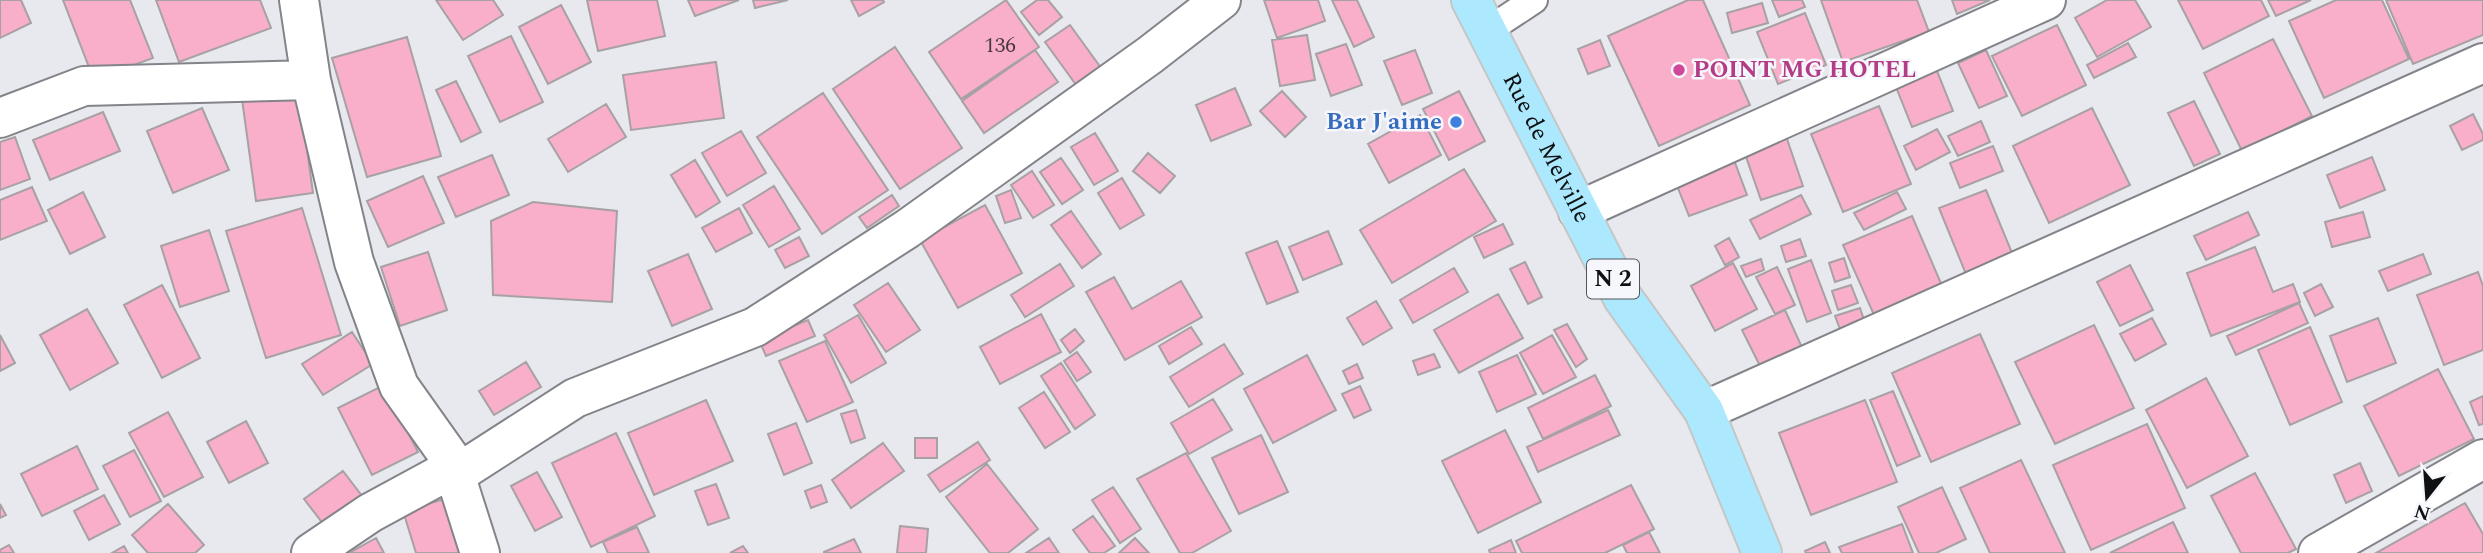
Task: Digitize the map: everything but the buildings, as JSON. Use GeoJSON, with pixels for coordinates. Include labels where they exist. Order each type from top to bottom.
{"type":"FeatureCollection","features":[{"type":"Feature","properties":{"kind":"main road","name":"Rue de Melville"},"geometry":{"type":"LineString","coordinates":[[1479,16],[1623,298],[1704,411],[1762,553]]}},
{"type":"Feature","properties":{"kind":"street"},"geometry":{"type":"LineString","coordinates":[[299,0],[311,80],[354,262],[399,386],[456,470],[480,553]]}},
{"type":"Feature","properties":{"kind":"street"},"geometry":{"type":"LineString","coordinates":[[311,553],[370,513],[456,470],[575,398],[755,327],[907,229],[1150,55],[1221,0]]}},
{"type":"Feature","properties":{"kind":"street"},"geometry":{"type":"LineString","coordinates":[[1578,211],[2046,0]]}},
{"type":"Feature","properties":{"kind":"street"},"geometry":{"type":"LineString","coordinates":[[1704,411],[2483,63]]}},
{"type":"Feature","properties":{"kind":"street"},"geometry":{"type":"LineString","coordinates":[[0,117],[84,86],[311,80]]}},
{"type":"Feature","properties":{"kind":"street"},"geometry":{"type":"LineString","coordinates":[[2318,553],[2483,459]]}},
{"type":"Feature","properties":{"kind":"lane"},"geometry":{"type":"LineString","coordinates":[[1479,16],[1534,0]]}},
{"type":"Feature","properties":{"kind":"place","name":"POINT MG HOTEL"},"geometry":{"type":"Point","coordinates":[1679,70]}},
{"type":"Feature","properties":{"kind":"place","name":"Bar J'aime"},"geometry":{"type":"Point","coordinates":[1456,122]}}]}
